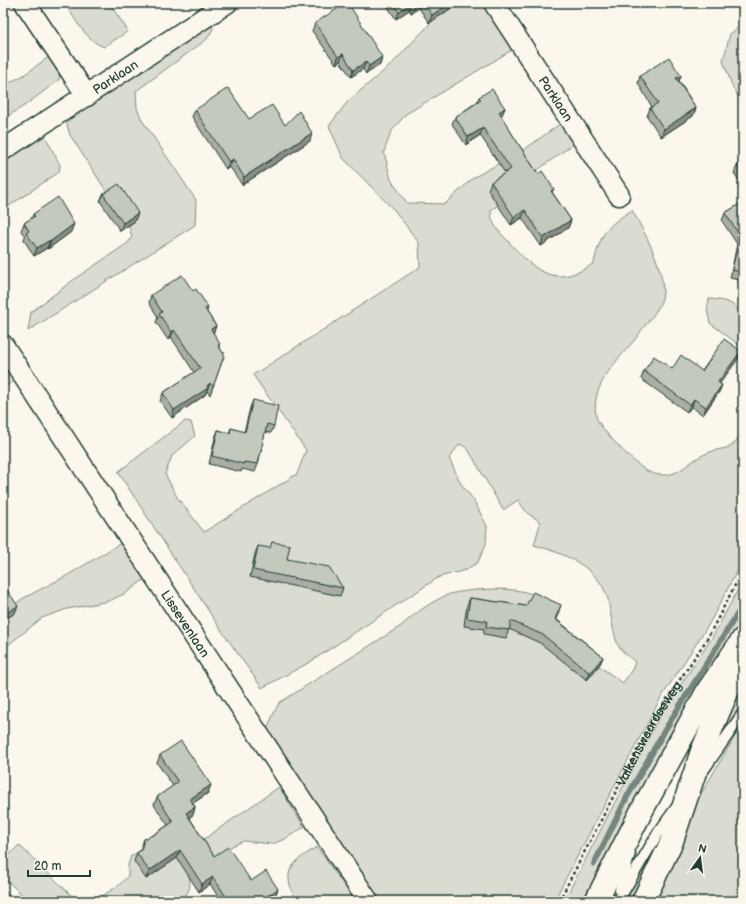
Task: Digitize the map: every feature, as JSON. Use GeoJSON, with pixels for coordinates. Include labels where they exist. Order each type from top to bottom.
{"type":"FeatureCollection","features":[{"type":"Feature","properties":{"kind":"main road"},"geometry":{"type":"LineString","coordinates":[[596,901],[641,812],[708,690],[743,639]]}},
{"type":"Feature","properties":{"kind":"main road"},"geometry":{"type":"LineString","coordinates":[[643,901],[672,841],[686,792],[708,733],[743,655]]}},
{"type":"Feature","properties":{"kind":"street"},"geometry":{"type":"LineString","coordinates":[[25,3],[87,96]]}},
{"type":"Feature","properties":{"kind":"street","name":"Parklaan"},"geometry":{"type":"LineString","coordinates":[[3,150],[227,3]]}},
{"type":"Feature","properties":{"kind":"street","name":"Parklaan"},"geometry":{"type":"LineString","coordinates":[[494,3],[619,195]]}},
{"type":"Feature","properties":{"kind":"street","name":"Lissevenlaan"},"geometry":{"type":"LineString","coordinates":[[3,345],[368,901]]}},
{"type":"Feature","properties":{"kind":"lane"},"geometry":{"type":"LineString","coordinates":[[617,901],[658,833],[743,713]]}},
{"type":"Feature","properties":{"kind":"lane"},"geometry":{"type":"LineString","coordinates":[[617,901],[641,812]]}},
{"type":"Feature","properties":{"kind":"path","name":"Valkenswaardseweg"},"geometry":{"type":"LineString","coordinates":[[559,901],[653,720],[707,639],[743,570]]}},
{"type":"Feature","properties":{"kind":"shaded area"},"geometry":{"type":"Polygon","coordinates":[[[64,3],[109,3],[128,31],[104,47],[92,40],[86,34],[64,3]]]}},
{"type":"Feature","properties":{"kind":"shaded area"},"geometry":{"type":"Polygon","coordinates":[[[443,3],[488,3],[517,47],[406,114],[391,132],[384,152],[391,180],[407,203],[445,204],[473,178],[528,147],[565,120],[579,140],[518,184],[500,204],[491,210],[491,215],[499,231],[527,261],[546,273],[557,276],[568,275],[580,271],[594,263],[599,244],[606,231],[616,221],[632,210],[652,248],[662,279],[662,300],[634,341],[605,377],[596,397],[595,408],[597,419],[605,431],[642,468],[662,475],[668,475],[684,468],[705,454],[732,445],[736,442],[743,427],[743,560],[709,624],[659,701],[554,901],[379,901],[266,730],[279,703],[401,626],[430,604],[450,594],[459,592],[507,589],[529,593],[537,597],[560,613],[551,632],[623,683],[633,668],[635,662],[622,651],[617,643],[608,599],[597,578],[588,570],[568,557],[534,545],[540,524],[538,520],[527,513],[518,500],[503,510],[468,449],[460,444],[449,458],[461,484],[473,499],[487,526],[486,544],[478,562],[466,570],[439,577],[310,662],[262,688],[219,627],[118,472],[185,421],[191,422],[195,436],[172,456],[165,474],[177,497],[204,532],[297,474],[306,450],[253,375],[420,267],[419,243],[395,211],[343,158],[329,126],[348,101],[392,64],[441,12],[443,3]]]}},
{"type":"Feature","properties":{"kind":"shaded area"},"geometry":{"type":"Polygon","coordinates":[[[212,24],[213,29],[207,39],[136,91],[137,108],[142,120],[196,200],[195,225],[28,331],[31,312],[76,278],[128,243],[132,237],[129,226],[70,135],[66,121],[212,24]]]}},
{"type":"Feature","properties":{"kind":"shaded area"},"geometry":{"type":"Polygon","coordinates":[[[743,24],[743,104],[733,88],[723,61],[730,34],[743,24]]]}},
{"type":"Feature","properties":{"kind":"shaded area"},"geometry":{"type":"Polygon","coordinates":[[[50,56],[60,70],[59,80],[24,106],[3,119],[3,86],[24,75],[50,56]]]}},
{"type":"Feature","properties":{"kind":"shaded area"},"geometry":{"type":"Polygon","coordinates":[[[44,134],[60,165],[59,172],[3,210],[3,163],[44,134]]]}},
{"type":"Feature","properties":{"kind":"shaded area"},"geometry":{"type":"Polygon","coordinates":[[[709,299],[721,300],[736,307],[742,319],[743,348],[710,323],[707,310],[709,299]]]}},
{"type":"Feature","properties":{"kind":"shaded area"},"geometry":{"type":"Polygon","coordinates":[[[3,360],[16,380],[3,388],[3,360]]]}},
{"type":"Feature","properties":{"kind":"shaded area"},"geometry":{"type":"Polygon","coordinates":[[[121,543],[145,579],[126,593],[109,601],[67,609],[42,618],[3,649],[3,613],[22,599],[68,575],[121,543]]]}},
{"type":"Feature","properties":{"kind":"shaded area"},"geometry":{"type":"Polygon","coordinates":[[[743,580],[743,620],[680,731],[591,901],[564,901],[660,715],[712,638],[743,580]]]}},
{"type":"Feature","properties":{"kind":"shaded area"},"geometry":{"type":"Polygon","coordinates":[[[743,672],[743,702],[718,742],[707,752],[743,672]]]}},
{"type":"Feature","properties":{"kind":"shaded area"},"geometry":{"type":"Polygon","coordinates":[[[743,723],[743,901],[649,901],[702,792],[743,723]]]}},
{"type":"Feature","properties":{"kind":"shaded area"},"geometry":{"type":"Polygon","coordinates":[[[279,787],[304,827],[285,839],[272,844],[243,841],[226,849],[189,872],[190,881],[188,891],[179,901],[94,901],[118,886],[128,876],[128,865],[131,856],[149,845],[194,846],[279,787]]]}},
{"type":"Feature","properties":{"kind":"shaded area"},"geometry":{"type":"Polygon","coordinates":[[[670,823],[637,901],[626,901],[654,847],[670,823]]]}},
{"type":"Feature","properties":{"kind":"shaded area"},"geometry":{"type":"Polygon","coordinates":[[[19,845],[72,896],[67,901],[29,901],[3,877],[3,861],[19,845]]]}},
{"type":"Feature","properties":{"kind":"shaded area"},"geometry":{"type":"Polygon","coordinates":[[[317,847],[355,901],[296,901],[289,882],[289,874],[294,864],[298,860],[317,847]]]}},
{"type":"Feature","properties":{"kind":"shaded area"},"geometry":{"type":"Polygon","coordinates":[[[3,889],[15,901],[3,901],[3,889]]]}},
{"type":"Feature","properties":{"kind":"building"},"geometry":{"type":"Polygon","coordinates":[[[348,3],[382,57],[369,66],[366,62],[353,70],[343,54],[338,57],[315,23],[348,3]]]}},
{"type":"Feature","properties":{"kind":"building"},"geometry":{"type":"Polygon","coordinates":[[[393,3],[411,3],[399,12],[393,3]]]}},
{"type":"Feature","properties":{"kind":"building"},"geometry":{"type":"Polygon","coordinates":[[[424,3],[450,3],[432,15],[424,3]]]}},
{"type":"Feature","properties":{"kind":"building"},"geometry":{"type":"Polygon","coordinates":[[[669,57],[681,76],[676,78],[696,108],[664,129],[650,108],[658,103],[640,76],[669,57]]]}},
{"type":"Feature","properties":{"kind":"building"},"geometry":{"type":"Polygon","coordinates":[[[228,88],[249,119],[272,105],[285,125],[299,111],[312,133],[244,177],[233,159],[229,162],[195,110],[228,88]]]}},
{"type":"Feature","properties":{"kind":"building"},"geometry":{"type":"Polygon","coordinates":[[[492,89],[505,108],[499,112],[514,137],[538,174],[542,171],[554,189],[551,191],[571,220],[543,238],[525,210],[514,217],[491,182],[511,169],[483,128],[468,137],[455,117],[481,100],[479,97],[492,89]]]}},
{"type":"Feature","properties":{"kind":"building"},"geometry":{"type":"Polygon","coordinates":[[[743,162],[743,174],[737,166],[743,162]]]}},
{"type":"Feature","properties":{"kind":"building"},"geometry":{"type":"Polygon","coordinates":[[[119,184],[138,213],[123,223],[103,194],[119,184]]]}},
{"type":"Feature","properties":{"kind":"building"},"geometry":{"type":"Polygon","coordinates":[[[58,197],[74,224],[51,241],[50,240],[37,248],[26,233],[29,231],[24,223],[35,216],[33,214],[58,197]]]}},
{"type":"Feature","properties":{"kind":"building"},"geometry":{"type":"Polygon","coordinates":[[[743,202],[743,272],[732,270],[740,236],[725,213],[743,202]]]}},
{"type":"Feature","properties":{"kind":"building"},"geometry":{"type":"Polygon","coordinates":[[[182,275],[193,291],[196,289],[208,307],[205,309],[216,326],[211,329],[220,344],[218,345],[223,353],[224,352],[224,356],[213,387],[210,383],[207,386],[208,388],[174,410],[163,393],[200,368],[174,330],[171,332],[159,314],[162,312],[151,295],[182,275]]]}},
{"type":"Feature","properties":{"kind":"building"},"geometry":{"type":"Polygon","coordinates":[[[724,339],[741,351],[718,382],[722,385],[706,407],[694,399],[690,405],[644,371],[654,356],[672,369],[681,355],[702,371],[724,339]]]}},
{"type":"Feature","properties":{"kind":"building"},"geometry":{"type":"Polygon","coordinates":[[[253,400],[278,406],[274,426],[267,424],[258,464],[244,462],[244,464],[212,456],[218,430],[230,433],[231,428],[245,432],[253,400]]]}},
{"type":"Feature","properties":{"kind":"building"},"geometry":{"type":"Polygon","coordinates":[[[272,542],[290,545],[287,559],[329,567],[343,588],[253,570],[258,546],[270,548],[272,542]]]}},
{"type":"Feature","properties":{"kind":"building"},"geometry":{"type":"Polygon","coordinates":[[[3,584],[18,606],[3,615],[3,584]]]}},
{"type":"Feature","properties":{"kind":"building"},"geometry":{"type":"Polygon","coordinates":[[[533,592],[561,605],[555,619],[603,657],[590,673],[543,635],[511,621],[509,630],[486,627],[487,621],[467,618],[470,598],[526,606],[533,592]]]}},
{"type":"Feature","properties":{"kind":"building"},"geometry":{"type":"Polygon","coordinates":[[[181,741],[211,785],[190,799],[195,807],[186,813],[214,856],[228,847],[251,881],[266,871],[278,889],[260,901],[229,901],[213,877],[202,884],[180,850],[149,871],[137,853],[141,850],[144,839],[173,822],[157,797],[178,782],[160,755],[181,741]]]}},
{"type":"Feature","properties":{"kind":"waterway"},"geometry":{"type":"LineString","coordinates":[[594,864],[627,797],[666,728],[743,605]]}}]}
